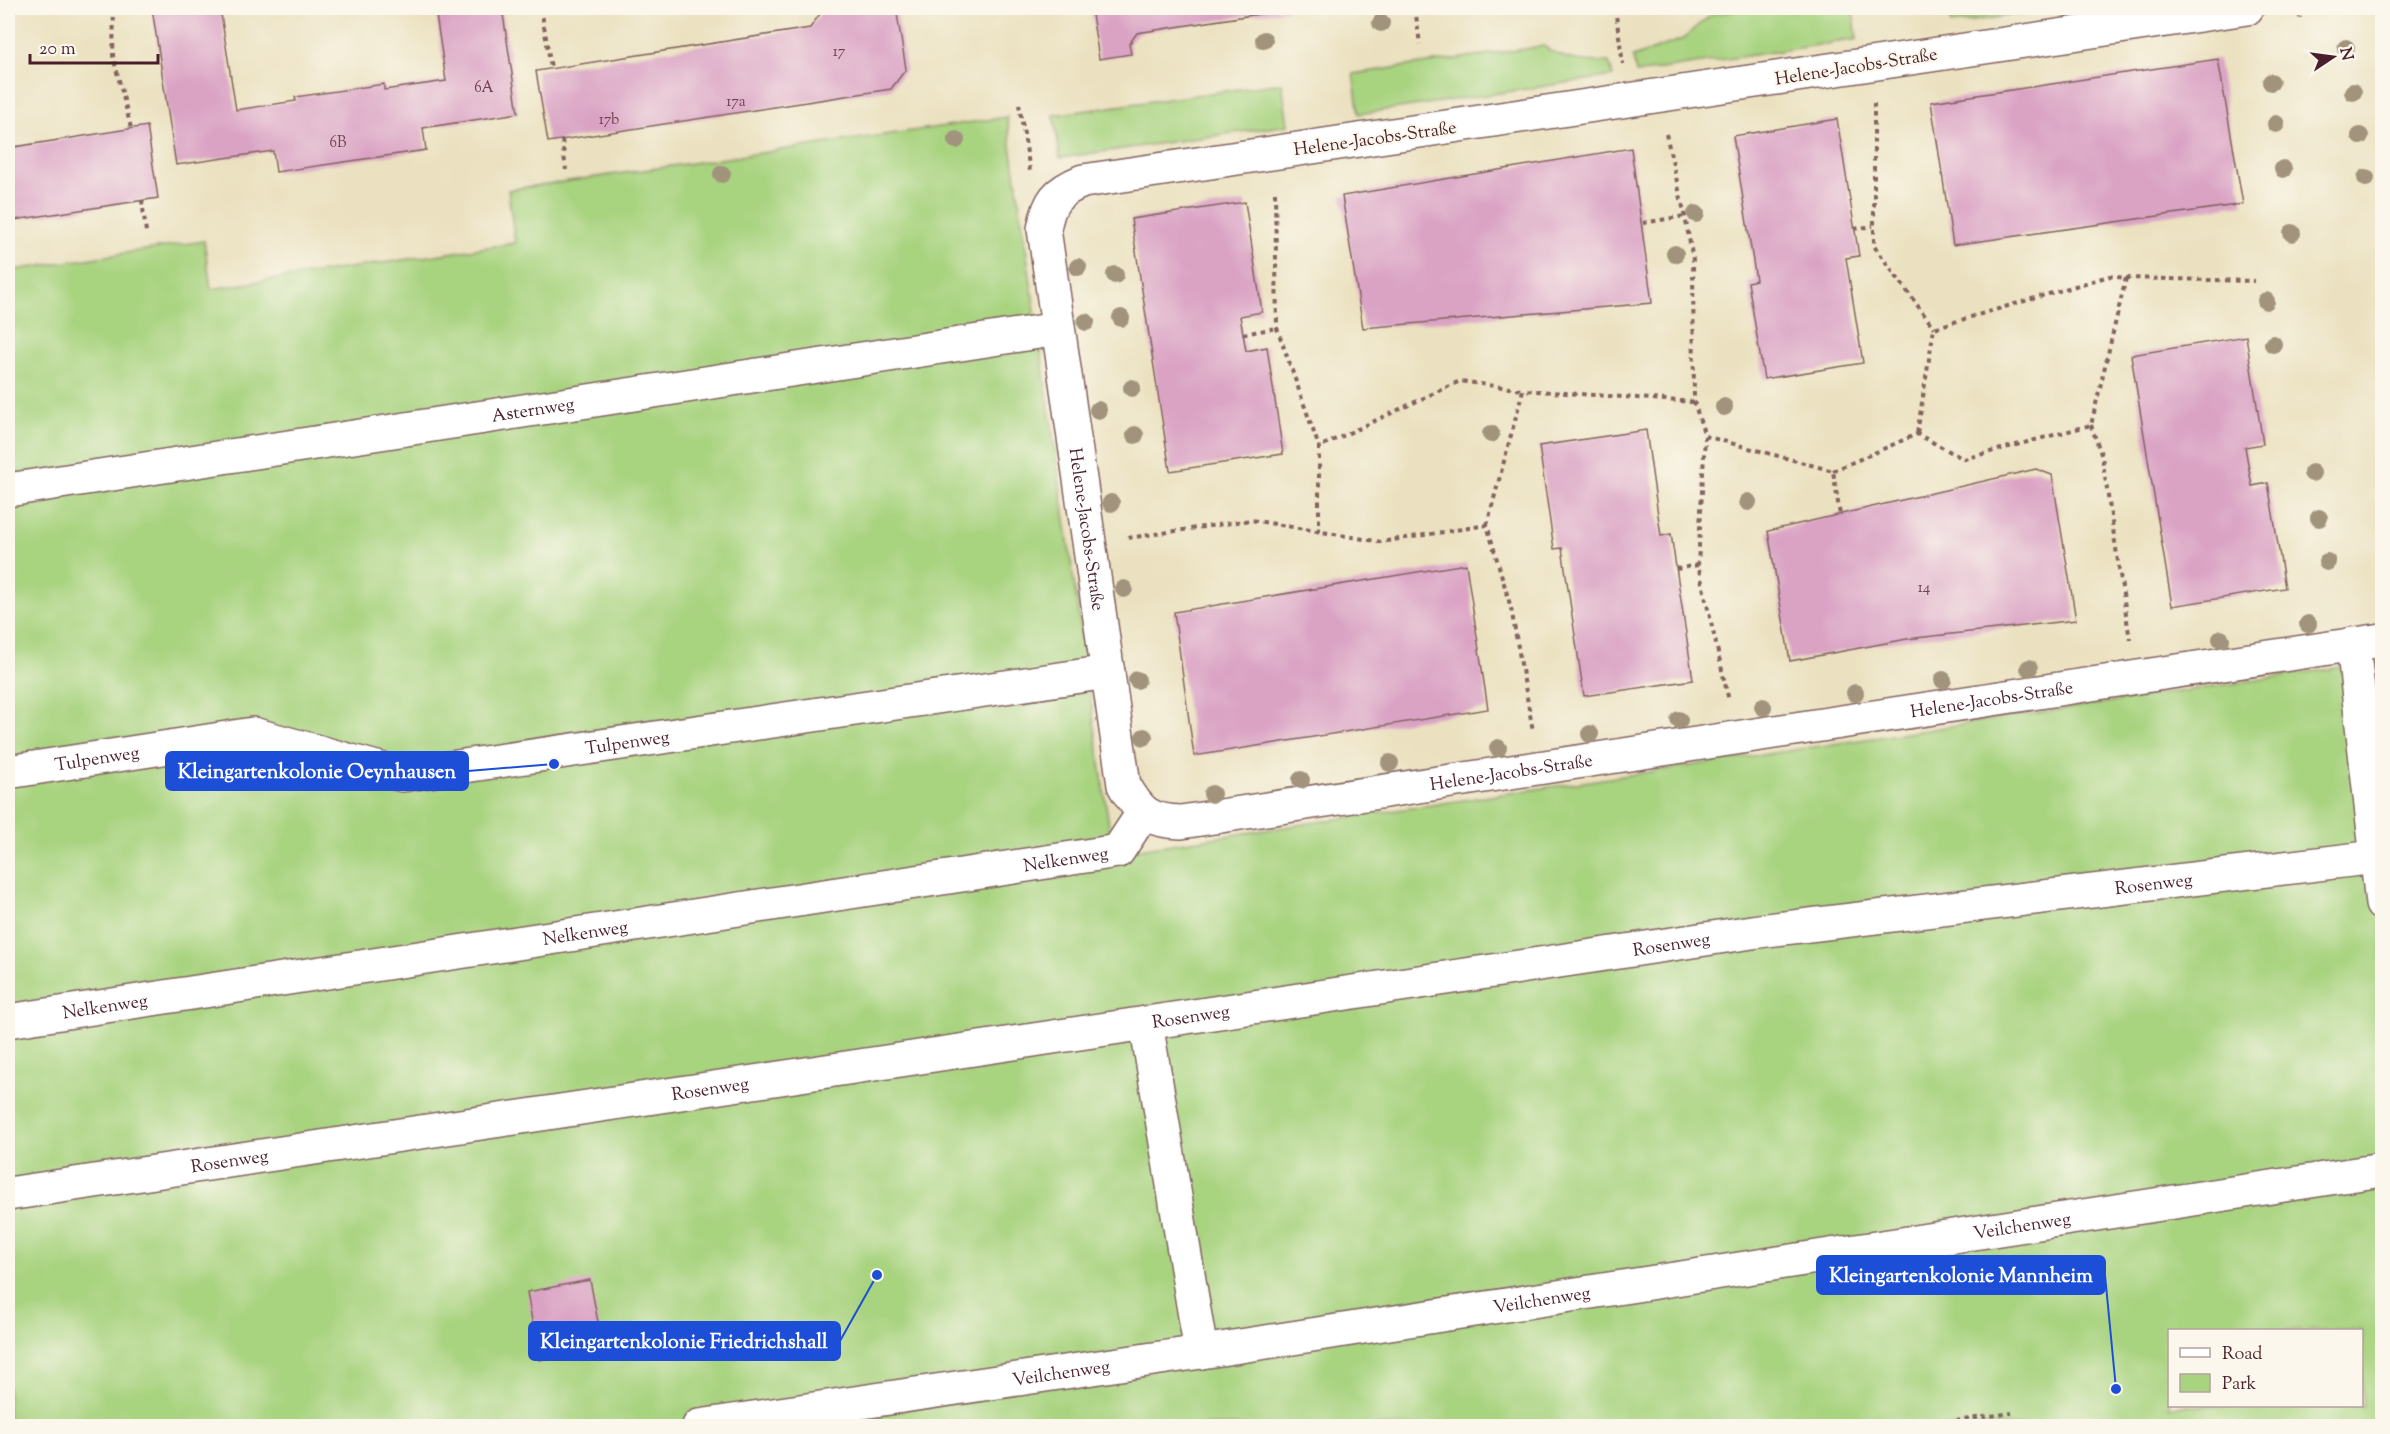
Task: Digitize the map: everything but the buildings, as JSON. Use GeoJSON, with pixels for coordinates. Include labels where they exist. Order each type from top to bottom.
{"type":"FeatureCollection","features":[{"type":"Feature","properties":{"kind":"street","name":"Helene-Jacobs-Straße"},"geometry":{"type":"LineString","coordinates":[[2247,8],[1083,181],[1066,188],[1053,199],[1044,229],[1124,785],[1143,813],[1162,822],[1181,822],[2368,642]]}},
{"type":"Feature","properties":{"kind":"street","name":"Asternweg"},"geometry":{"type":"LineString","coordinates":[[8,490],[1058,329]]}},
{"type":"Feature","properties":{"kind":"street"},"geometry":{"type":"LineString","coordinates":[[2368,642],[2376,857],[2382,904]]}},
{"type":"Feature","properties":{"kind":"street","name":"Tulpenweg"},"geometry":{"type":"LineString","coordinates":[[8,772],[253,734],[402,775],[1108,672]]}},
{"type":"Feature","properties":{"kind":"street","name":"Nelkenweg"},"geometry":{"type":"LineString","coordinates":[[8,1021],[1118,851],[1143,813]]}},
{"type":"Feature","properties":{"kind":"street","name":"Rosenweg"},"geometry":{"type":"LineString","coordinates":[[8,1194],[1759,931],[2376,857]]}},
{"type":"Feature","properties":{"kind":"street"},"geometry":{"type":"LineString","coordinates":[[1146,1023],[1201,1352]]}},
{"type":"Feature","properties":{"kind":"street","name":"Veilchenweg"},"geometry":{"type":"LineString","coordinates":[[699,1426],[1201,1352],[2382,1170]]}},
{"type":"Feature","properties":{"kind":"path"},"geometry":{"type":"LineString","coordinates":[[114,8],[113,56],[131,128]]}},
{"type":"Feature","properties":{"kind":"path"},"geometry":{"type":"LineString","coordinates":[[541,8],[551,68]]}},
{"type":"Feature","properties":{"kind":"path"},"geometry":{"type":"LineString","coordinates":[[1415,8],[1420,44]]}},
{"type":"Feature","properties":{"kind":"path"},"geometry":{"type":"LineString","coordinates":[[1615,8],[1621,46]]}},
{"type":"Feature","properties":{"kind":"path"},"geometry":{"type":"LineString","coordinates":[[2298,8],[2300,18]]}},
{"type":"Feature","properties":{"kind":"path"},"geometry":{"type":"LineString","coordinates":[[1874,63],[1874,246],[1934,328],[1917,434]]}},
{"type":"Feature","properties":{"kind":"path"},"geometry":{"type":"LineString","coordinates":[[1656,96],[1685,216],[1693,260],[1694,402],[1705,436],[1698,565],[1737,738]]}},
{"type":"Feature","properties":{"kind":"path"},"geometry":{"type":"LineString","coordinates":[[1019,104],[1029,171],[1053,199]]}},
{"type":"Feature","properties":{"kind":"path"},"geometry":{"type":"LineString","coordinates":[[562,140],[566,170]]}},
{"type":"Feature","properties":{"kind":"path"},"geometry":{"type":"LineString","coordinates":[[1274,153],[1277,328],[1319,447],[1319,532]]}},
{"type":"Feature","properties":{"kind":"path"},"geometry":{"type":"LineString","coordinates":[[142,200],[146,232]]}},
{"type":"Feature","properties":{"kind":"path"},"geometry":{"type":"LineString","coordinates":[[1643,223],[1685,216]]}},
{"type":"Feature","properties":{"kind":"path"},"geometry":{"type":"LineString","coordinates":[[1854,229],[1873,226]]}},
{"type":"Feature","properties":{"kind":"path"},"geometry":{"type":"LineString","coordinates":[[1934,328],[2109,276],[2254,280]]}},
{"type":"Feature","properties":{"kind":"path"},"geometry":{"type":"LineString","coordinates":[[2126,278],[2091,425],[2102,457],[2136,678]]}},
{"type":"Feature","properties":{"kind":"path"},"geometry":{"type":"LineString","coordinates":[[1243,334],[1277,328]]}},
{"type":"Feature","properties":{"kind":"path"},"geometry":{"type":"LineString","coordinates":[[1319,447],[1460,381],[1523,390],[1694,402]]}},
{"type":"Feature","properties":{"kind":"path"},"geometry":{"type":"LineString","coordinates":[[1523,390],[1486,525],[1511,608],[1539,769]]}},
{"type":"Feature","properties":{"kind":"path"},"geometry":{"type":"LineString","coordinates":[[1917,434],[1965,459],[2091,425]]}},
{"type":"Feature","properties":{"kind":"path"},"geometry":{"type":"LineString","coordinates":[[1705,436],[1833,471],[1917,434]]}},
{"type":"Feature","properties":{"kind":"path"},"geometry":{"type":"LineString","coordinates":[[1833,471],[1840,515]]}},
{"type":"Feature","properties":{"kind":"path"},"geometry":{"type":"LineString","coordinates":[[1089,543],[1251,520],[1381,542],[1486,525]]}},
{"type":"Feature","properties":{"kind":"path"},"geometry":{"type":"LineString","coordinates":[[1676,569],[1698,565]]}},
{"type":"Feature","properties":{"kind":"path"},"geometry":{"type":"LineString","coordinates":[[1920,1426],[2012,1413]]}},
{"type":"Feature","properties":{"kind":"green space"},"geometry":{"type":"Polygon","coordinates":[[[1759,8],[1853,8],[1857,39],[1636,73],[1633,57],[1683,39],[1712,14],[1759,8]]]}},
{"type":"Feature","properties":{"kind":"green space"},"geometry":{"type":"Polygon","coordinates":[[[1949,8],[2064,8],[1951,24],[1949,8]]]}},
{"type":"Feature","properties":{"kind":"green space"},"geometry":{"type":"Polygon","coordinates":[[[1544,46],[1566,58],[1609,62],[1613,76],[1359,114],[1353,74],[1544,46]]]}},
{"type":"Feature","properties":{"kind":"green space"},"geometry":{"type":"Polygon","coordinates":[[[1282,83],[1288,125],[1060,158],[1054,115],[1282,83]]]}},
{"type":"Feature","properties":{"kind":"green space"},"geometry":{"type":"Polygon","coordinates":[[[1007,117],[1113,853],[2382,661],[2382,1426],[8,1426],[8,271],[204,241],[211,289],[515,243],[508,190],[1007,117]]]}},
{"type":"Feature","properties":{"kind":"place","name":"Kleingartenkolonie Oeynhausen"},"geometry":{"type":"Point","coordinates":[554,764]}},
{"type":"Feature","properties":{"kind":"place","name":"Kleingartenkolonie Friedrichshall"},"geometry":{"type":"Point","coordinates":[877,1275]}},
{"type":"Feature","properties":{"kind":"place","name":"Kleingartenkolonie Mannheim"},"geometry":{"type":"Point","coordinates":[2116,1389]}}]}
